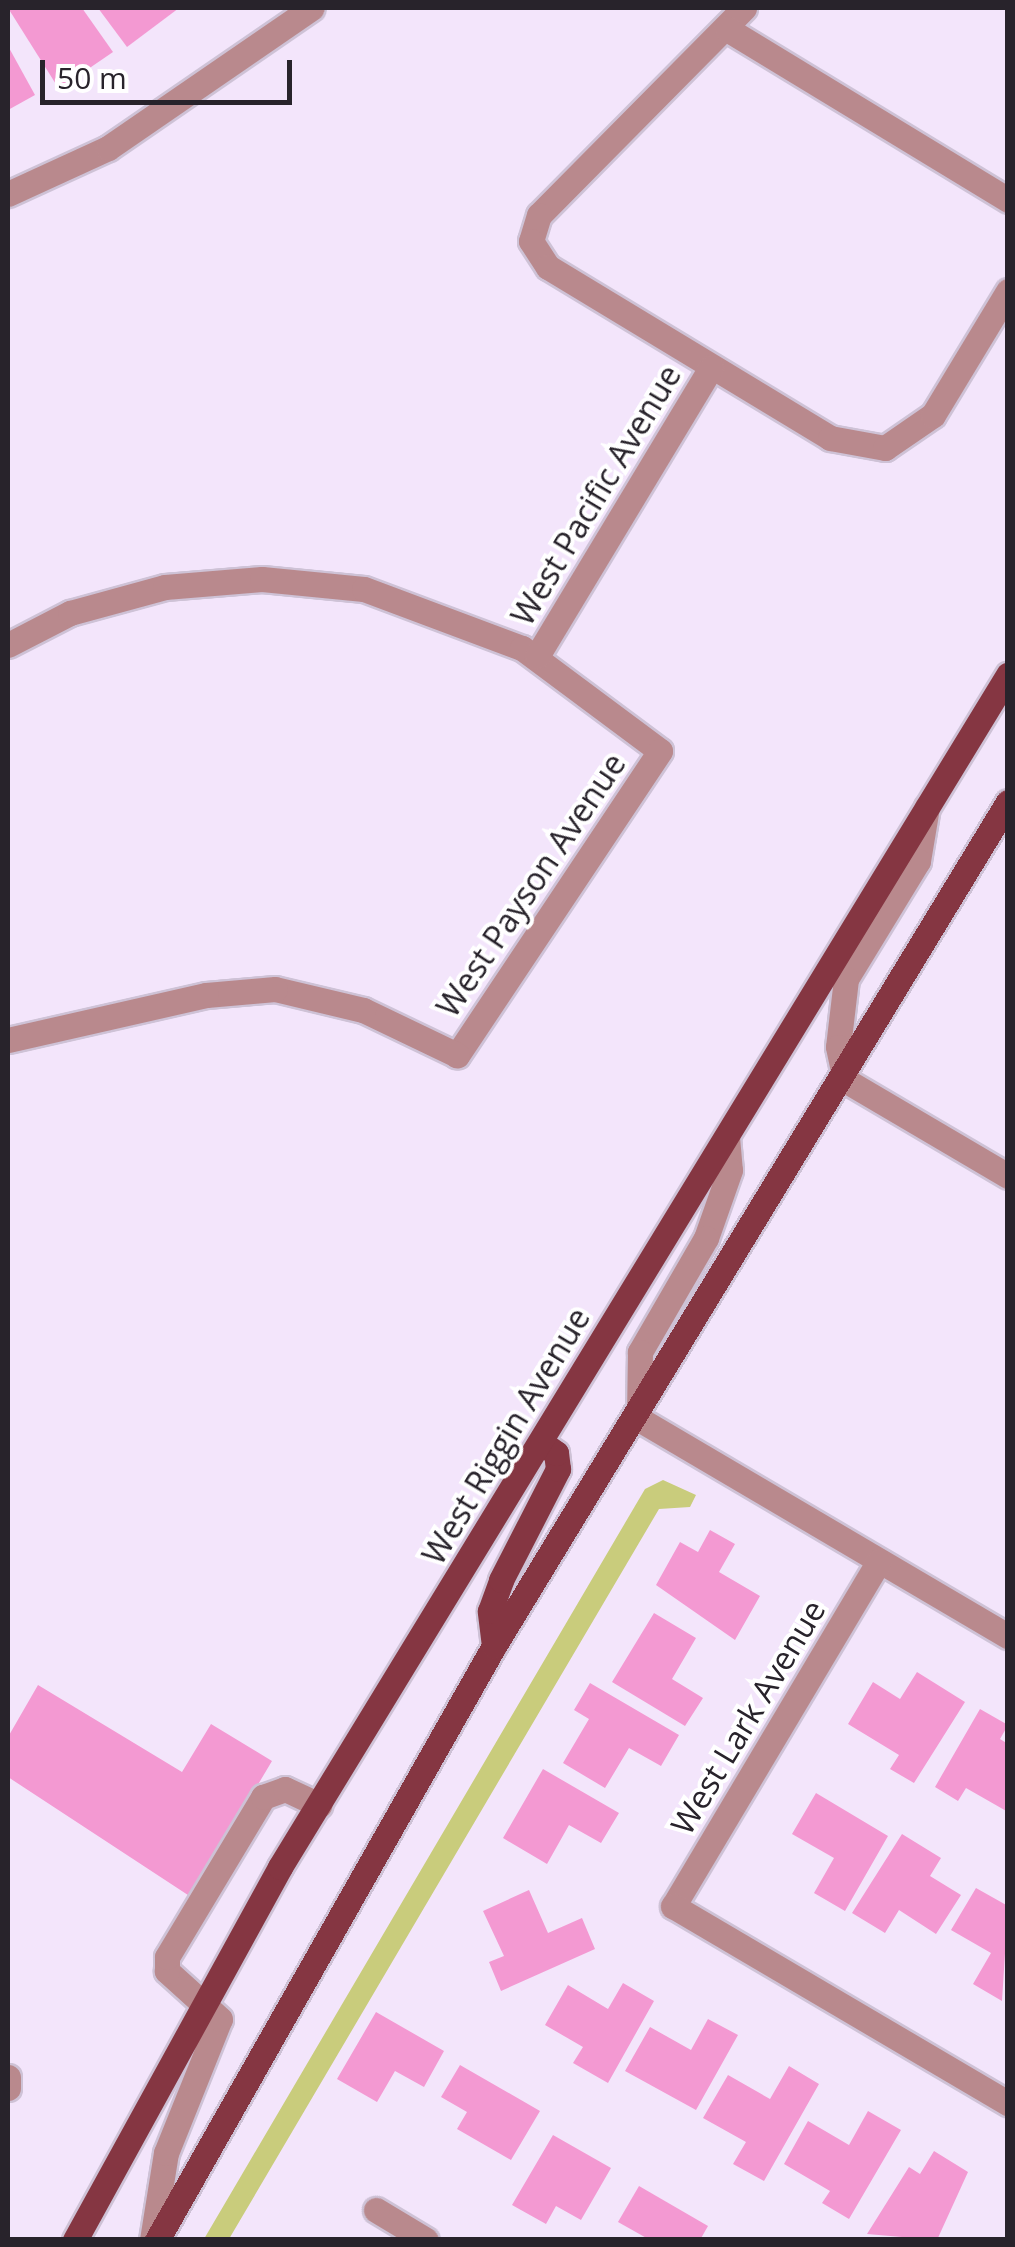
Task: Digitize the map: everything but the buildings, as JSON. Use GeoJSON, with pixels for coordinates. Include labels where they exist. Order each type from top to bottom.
{"type":"FeatureCollection","features":[{"type":"Feature","properties":{"kind":"main road","name":"West Riggin Avenue"},"geometry":{"type":"LineString","coordinates":[[76,2240],[205,1997],[319,1805],[1008,676]]}},
{"type":"Feature","properties":{"kind":"main road"},"geometry":{"type":"LineString","coordinates":[[155,2240],[494,1646],[639,1419],[1008,802]]}},
{"type":"Feature","properties":{"kind":"main road"},"geometry":{"type":"LineString","coordinates":[[494,1646],[490,1611],[501,1580],[558,1468],[556,1453],[540,1442]]}},
{"type":"Feature","properties":{"kind":"street"},"geometry":{"type":"LineString","coordinates":[[8,194],[108,148],[312,8]]}},
{"type":"Feature","properties":{"kind":"street"},"geometry":{"type":"LineString","coordinates":[[744,8],[560,191],[531,241],[548,267],[830,438],[885,448],[933,415],[1008,291]]}},
{"type":"Feature","properties":{"kind":"street"},"geometry":{"type":"LineString","coordinates":[[727,29],[1008,200]]}},
{"type":"Feature","properties":{"kind":"street","name":"West Pacific Avenue"},"geometry":{"type":"LineString","coordinates":[[537,656],[711,367]]}},
{"type":"Feature","properties":{"kind":"street"},"geometry":{"type":"LineString","coordinates":[[8,645],[142,592],[262,579],[415,601],[537,656]]}},
{"type":"Feature","properties":{"kind":"street","name":"West Payson Avenue"},"geometry":{"type":"LineString","coordinates":[[8,1040],[206,995],[275,989],[364,1010],[457,1054],[660,751],[537,656]]}},
{"type":"Feature","properties":{"kind":"street"},"geometry":{"type":"LineString","coordinates":[[927,806],[918,861],[846,978],[844,1080],[1008,1176]]}},
{"type":"Feature","properties":{"kind":"street"},"geometry":{"type":"LineString","coordinates":[[728,1137],[730,1170],[706,1238],[640,1352],[639,1419],[1008,1636]]}},
{"type":"Feature","properties":{"kind":"street","name":"West Lark Avenue"},"geometry":{"type":"LineString","coordinates":[[879,1561],[673,1906],[1008,2103]]}},
{"type":"Feature","properties":{"kind":"street"},"geometry":{"type":"LineString","coordinates":[[155,2240],[166,2153],[220,2019],[205,1997],[167,1972],[167,1957],[263,1797],[285,1789],[319,1805]]}},
{"type":"Feature","properties":{"kind":"street"},"geometry":{"type":"LineString","coordinates":[[376,2210],[426,2240]]}},
{"type":"Feature","properties":{"kind":"green space"},"geometry":{"type":"Polygon","coordinates":[[[663,1480],[696,1495],[690,1507],[659,1509],[229,2239],[204,2239],[645,1489],[663,1480]]]}}]}
